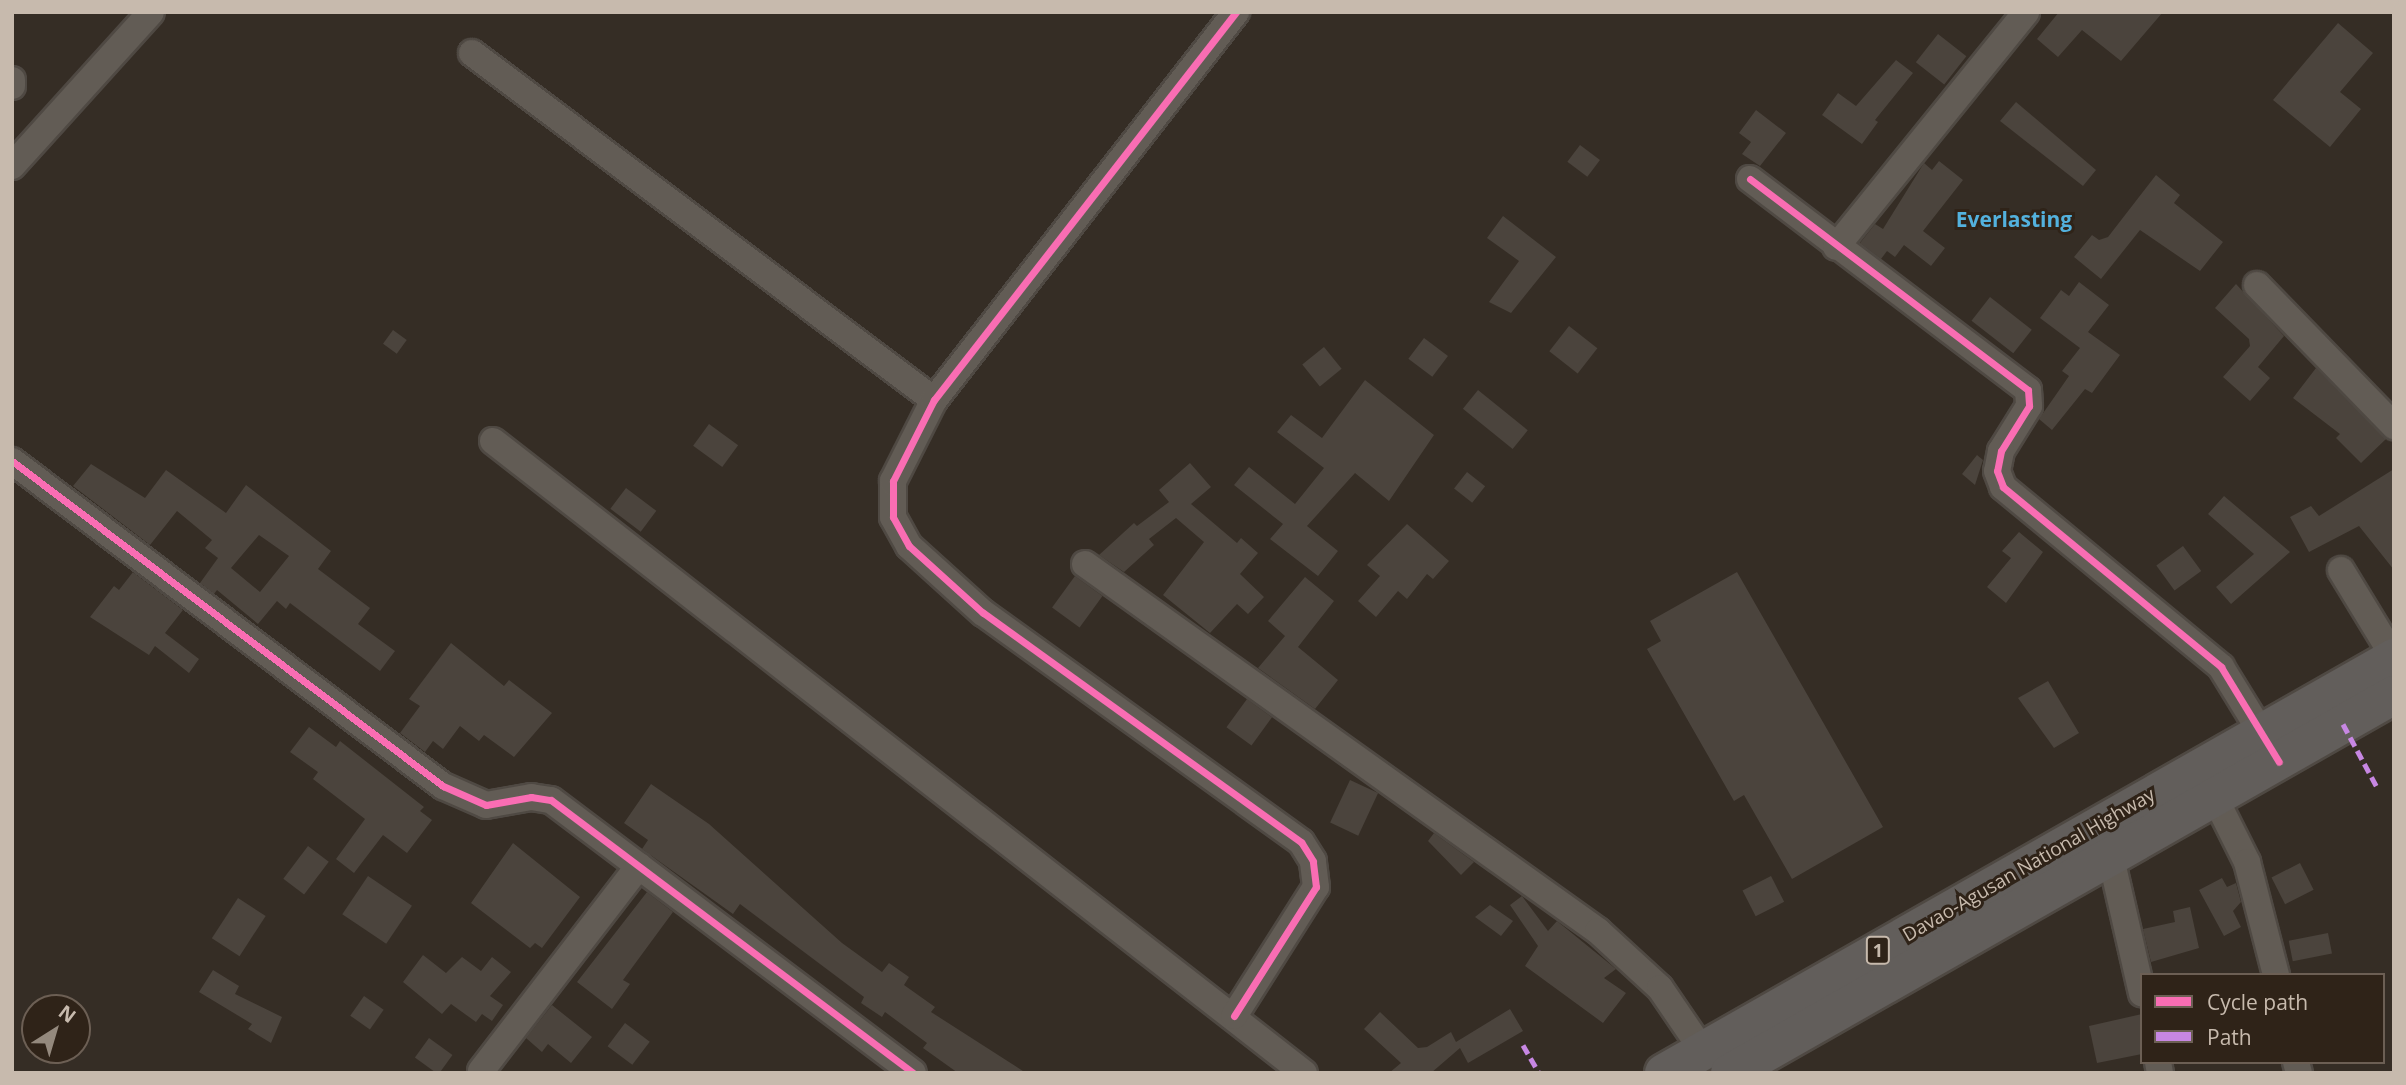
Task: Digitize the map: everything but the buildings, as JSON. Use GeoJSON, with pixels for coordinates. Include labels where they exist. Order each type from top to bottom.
{"type":"FeatureCollection","features":[{"type":"Feature","properties":{"kind":"highway","name":"Davao-Agusan National Highway"},"geometry":{"type":"LineString","coordinates":[[1664,1073],[1717,1062],[2270,747],[2394,658]]}},
{"type":"Feature","properties":{"kind":"highway","name":"Davao-Agusan National Highway"},"geometry":{"type":"LineString","coordinates":[[1795,1017],[2110,858],[2214,799],[2270,747],[2394,695]]}},
{"type":"Feature","properties":{"kind":"street"},"geometry":{"type":"LineString","coordinates":[[12,166],[151,12]]}},
{"type":"Feature","properties":{"kind":"street"},"geometry":{"type":"LineString","coordinates":[[1234,1016],[1303,914],[1316,887],[1313,861],[1279,823],[983,612],[909,546],[893,517],[893,481],[934,400],[1236,12]]}},
{"type":"Feature","properties":{"kind":"street"},"geometry":{"type":"LineString","coordinates":[[1836,247],[2026,12]]}},
{"type":"Feature","properties":{"kind":"street"},"geometry":{"type":"LineString","coordinates":[[472,53],[934,400]]}},
{"type":"Feature","properties":{"kind":"street"},"geometry":{"type":"LineString","coordinates":[[12,80],[12,86]]}},
{"type":"Feature","properties":{"kind":"street"},"geometry":{"type":"LineString","coordinates":[[1750,179],[1836,247],[2028,390],[2029,406],[2001,451],[1997,471],[2003,487],[2221,667],[2270,747]]}},
{"type":"Feature","properties":{"kind":"street"},"geometry":{"type":"LineString","coordinates":[[2258,285],[2394,426]]}},
{"type":"Feature","properties":{"kind":"street"},"geometry":{"type":"LineString","coordinates":[[493,441],[1304,1073]]}},
{"type":"Feature","properties":{"kind":"street"},"geometry":{"type":"LineString","coordinates":[[12,461],[443,786],[486,805],[531,797],[551,800],[913,1073]]}},
{"type":"Feature","properties":{"kind":"street"},"geometry":{"type":"LineString","coordinates":[[1085,564],[1598,931],[1660,988],[1717,1062]]}},
{"type":"Feature","properties":{"kind":"street"},"geometry":{"type":"LineString","coordinates":[[2341,569],[2394,658]]}},
{"type":"Feature","properties":{"kind":"street"},"geometry":{"type":"LineString","coordinates":[[2214,799],[2247,862],[2275,973]]}},
{"type":"Feature","properties":{"kind":"street"},"geometry":{"type":"LineString","coordinates":[[2110,858],[2140,985]]}},
{"type":"Feature","properties":{"kind":"street"},"geometry":{"type":"LineString","coordinates":[[481,1071],[639,866]]}},
{"type":"Feature","properties":{"kind":"marked path"},"geometry":{"type":"LineString","coordinates":[[2343,724],[2378,789]]}},
{"type":"Feature","properties":{"kind":"marked path"},"geometry":{"type":"LineString","coordinates":[[1523,1045],[1539,1073]]}},
{"type":"Feature","properties":{"kind":"cycle path"},"geometry":{"type":"LineString","coordinates":[[1234,1016],[1316,887],[1313,861],[1301,842],[983,613],[909,546],[893,517],[893,481],[934,400],[1236,12]]}},
{"type":"Feature","properties":{"kind":"cycle path"},"geometry":{"type":"LineString","coordinates":[[1750,179],[2028,390],[2029,406],[2001,451],[1997,471],[2003,487],[2221,667],[2279,762]]}},
{"type":"Feature","properties":{"kind":"cycle path"},"geometry":{"type":"LineString","coordinates":[[12,461],[443,786],[486,805],[531,797],[551,800],[913,1073]]}},
{"type":"Feature","properties":{"kind":"district","name":"Everlasting"},"geometry":{"type":"Point","coordinates":[2014,219]}}]}
